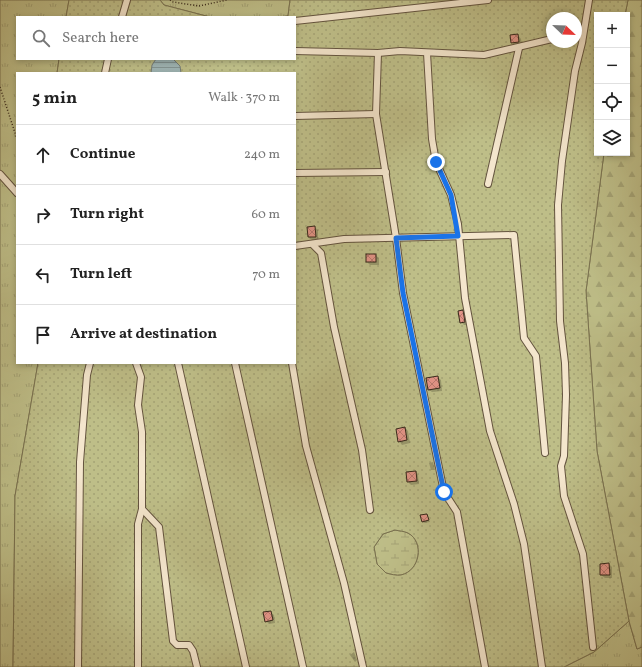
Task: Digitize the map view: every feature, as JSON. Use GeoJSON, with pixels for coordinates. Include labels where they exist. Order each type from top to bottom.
{"type":"FeatureCollection","features":[{"type":"Feature","properties":{"kind":"street"},"geometry":{"type":"LineString","coordinates":[[122,16],[127,0]]}},
{"type":"Feature","properties":{"kind":"street"},"geometry":{"type":"LineString","coordinates":[[296,21],[488,0]]}},
{"type":"Feature","properties":{"kind":"street"},"geometry":{"type":"LineString","coordinates":[[582,29],[589,0]]}},
{"type":"Feature","properties":{"kind":"street"},"geometry":{"type":"LineString","coordinates":[[296,50],[378,53],[400,51],[484,55],[546,41]]}},
{"type":"Feature","properties":{"kind":"street"},"geometry":{"type":"LineString","coordinates":[[488,184],[519,48]]}},
{"type":"Feature","properties":{"kind":"street"},"geometry":{"type":"LineString","coordinates":[[578,48],[562,161],[558,205],[560,321],[565,363],[566,395],[564,456],[561,466],[564,496],[583,554],[594,647]]}},
{"type":"Feature","properties":{"kind":"street"},"geometry":{"type":"LineString","coordinates":[[378,53],[376,114],[396,238],[403,293],[444,492],[456,512],[485,667]]}},
{"type":"Feature","properties":{"kind":"street"},"geometry":{"type":"LineString","coordinates":[[427,53],[432,139],[436,162],[451,195],[458,236],[464,298],[490,431],[514,504],[524,544],[542,667]]}},
{"type":"Feature","properties":{"kind":"street"},"geometry":{"type":"LineString","coordinates":[[105,72],[108,60]]}},
{"type":"Feature","properties":{"kind":"street"},"geometry":{"type":"LineString","coordinates":[[296,116],[376,114]]}},
{"type":"Feature","properties":{"kind":"street"},"geometry":{"type":"LineString","coordinates":[[296,173],[386,172]]}},
{"type":"Feature","properties":{"kind":"street"},"geometry":{"type":"LineString","coordinates":[[0,174],[16,192]]}},
{"type":"Feature","properties":{"kind":"street"},"geometry":{"type":"LineString","coordinates":[[296,246],[344,239],[514,236],[524,338],[536,356],[545,453]]}},
{"type":"Feature","properties":{"kind":"street"},"geometry":{"type":"LineString","coordinates":[[313,244],[321,253],[334,327],[362,450],[370,510]]}},
{"type":"Feature","properties":{"kind":"street"},"geometry":{"type":"LineString","coordinates":[[78,667],[80,462],[87,374],[90,364]]}},
{"type":"Feature","properties":{"kind":"street"},"geometry":{"type":"LineString","coordinates":[[136,364],[141,376],[138,405],[142,432],[142,510],[138,524],[138,667]]}},
{"type":"Feature","properties":{"kind":"street"},"geometry":{"type":"LineString","coordinates":[[178,364],[246,667]]}},
{"type":"Feature","properties":{"kind":"street"},"geometry":{"type":"LineString","coordinates":[[235,364],[303,667]]}},
{"type":"Feature","properties":{"kind":"street"},"geometry":{"type":"LineString","coordinates":[[292,364],[306,446],[344,583],[363,667]]}},
{"type":"Feature","properties":{"kind":"street"},"geometry":{"type":"LineString","coordinates":[[142,510],[159,527],[173,642],[177,645],[189,645],[193,651],[196,667]]}},
{"type":"Feature","properties":{"kind":"path"},"geometry":{"type":"LineString","coordinates":[[170,0],[173,2],[199,6],[227,0]]}},
{"type":"Feature","properties":{"kind":"path"},"geometry":{"type":"LineString","coordinates":[[0,87],[16,136]]}},
{"type":"Feature","properties":{"kind":"green space"},"geometry":{"type":"Polygon","coordinates":[[[0,0],[69,0],[66,16],[16,16],[16,60],[59,60],[57,72],[16,72],[16,364],[38,364],[15,496],[13,667],[0,667],[0,0]]]}},
{"type":"Feature","properties":{"kind":"green space"},"geometry":{"type":"Polygon","coordinates":[[[69,0],[160,0],[164,5],[206,16],[66,16],[69,0]]]}},
{"type":"Feature","properties":{"kind":"green space"},"geometry":{"type":"Polygon","coordinates":[[[160,0],[290,0],[288,16],[206,16],[164,5],[160,0]]]}},
{"type":"Feature","properties":{"kind":"green space"},"geometry":{"type":"Polygon","coordinates":[[[290,0],[628,0],[626,12],[594,12],[594,156],[604,156],[586,291],[597,451],[629,621],[594,652],[564,667],[13,667],[15,496],[38,364],[296,364],[296,72],[57,72],[59,60],[296,60],[296,16],[288,16],[290,0]],[[395,530],[383,534],[374,547],[377,564],[386,573],[401,575],[412,568],[416,562],[418,556],[417,543],[408,533],[395,530]]]}},
{"type":"Feature","properties":{"kind":"green space"},"geometry":{"type":"Polygon","coordinates":[[[628,0],[642,0],[642,647],[637,649],[629,621],[597,451],[586,291],[604,156],[630,156],[630,12],[626,12],[628,0]]]}},
{"type":"Feature","properties":{"kind":"green space"},"geometry":{"type":"Polygon","coordinates":[[[395,530],[406,532],[413,537],[417,543],[418,549],[416,562],[412,568],[401,575],[386,573],[377,564],[374,547],[383,534],[395,530]]]}},
{"type":"Feature","properties":{"kind":"green space"},"geometry":{"type":"Polygon","coordinates":[[[629,621],[637,649],[642,647],[642,667],[564,667],[594,652],[629,621]]]}},
{"type":"Feature","properties":{"kind":"water"},"geometry":{"type":"Polygon","coordinates":[[[155,60],[174,60],[180,66],[181,72],[151,72],[152,65],[155,60]]]}},
{"type":"Feature","properties":{"kind":"building"},"geometry":{"type":"Polygon","coordinates":[[[518,34],[519,42],[511,43],[510,35],[518,34]]]}},
{"type":"Feature","properties":{"kind":"building"},"geometry":{"type":"Polygon","coordinates":[[[315,226],[316,237],[308,237],[307,227],[315,226]]]}},
{"type":"Feature","properties":{"kind":"building"},"geometry":{"type":"Polygon","coordinates":[[[366,254],[376,254],[376,262],[366,262],[366,254]]]}},
{"type":"Feature","properties":{"kind":"building"},"geometry":{"type":"Polygon","coordinates":[[[463,310],[465,322],[460,323],[458,311],[463,310]]]}},
{"type":"Feature","properties":{"kind":"building"},"geometry":{"type":"Polygon","coordinates":[[[438,376],[440,388],[428,390],[426,378],[438,376]]]}},
{"type":"Feature","properties":{"kind":"building"},"geometry":{"type":"Polygon","coordinates":[[[405,427],[407,440],[398,442],[396,429],[405,427]]]}},
{"type":"Feature","properties":{"kind":"building"},"geometry":{"type":"Polygon","coordinates":[[[416,471],[417,481],[407,482],[406,472],[416,471]]]}},
{"type":"Feature","properties":{"kind":"building"},"geometry":{"type":"Polygon","coordinates":[[[427,514],[429,520],[422,522],[420,515],[427,514]]]}},
{"type":"Feature","properties":{"kind":"building"},"geometry":{"type":"Polygon","coordinates":[[[609,563],[610,575],[600,575],[600,564],[609,563]]]}},
{"type":"Feature","properties":{"kind":"building"},"geometry":{"type":"Polygon","coordinates":[[[271,611],[273,620],[265,622],[263,612],[271,611]]]}},
{"type":"Feature","properties":{"kind":"route"},"geometry":{"type":"LineString","coordinates":[[436,162],[451,195],[458,224],[458,236],[396,238],[403,293],[444,492]]}}]}
